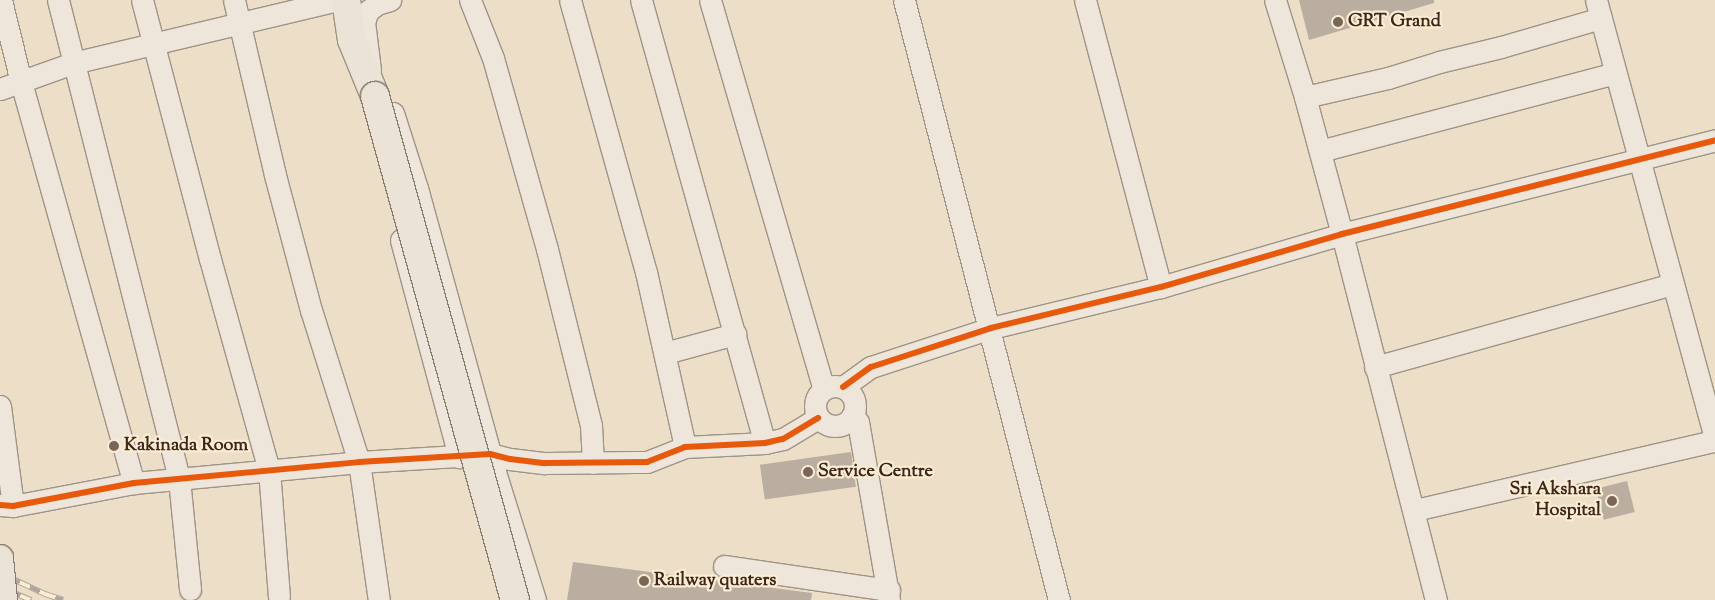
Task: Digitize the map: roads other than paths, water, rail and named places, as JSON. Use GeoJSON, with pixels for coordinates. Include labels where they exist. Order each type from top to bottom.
{"type":"FeatureCollection","features":[{"type":"Feature","properties":{"kind":"highway"},"geometry":{"type":"LineString","coordinates":[[346,0],[352,40],[369,76],[515,600]]}},
{"type":"Feature","properties":{"kind":"main road"},"geometry":{"type":"LineString","coordinates":[[0,558],[4,600]]}},
{"type":"Feature","properties":{"kind":"street"},"geometry":{"type":"LineString","coordinates":[[1,0],[21,82],[134,483]]}},
{"type":"Feature","properties":{"kind":"street"},"geometry":{"type":"LineString","coordinates":[[58,0],[178,479],[190,589]]}},
{"type":"Feature","properties":{"kind":"street"},"geometry":{"type":"LineString","coordinates":[[142,0],[210,259],[270,470],[279,597]]}},
{"type":"Feature","properties":{"kind":"street"},"geometry":{"type":"LineString","coordinates":[[234,0],[311,310],[359,462],[379,600]]}},
{"type":"Feature","properties":{"kind":"street"},"geometry":{"type":"LineString","coordinates":[[0,89],[73,63],[338,0]]}},
{"type":"Feature","properties":{"kind":"street"},"geometry":{"type":"LineString","coordinates":[[390,0],[377,4],[368,11],[364,22],[369,76],[363,97],[459,457]]}},
{"type":"Feature","properties":{"kind":"street"},"geometry":{"type":"LineString","coordinates":[[470,0],[493,58],[547,249],[591,425],[593,463]]}},
{"type":"Feature","properties":{"kind":"street"},"geometry":{"type":"LineString","coordinates":[[570,0],[646,272],[685,447]]}},
{"type":"Feature","properties":{"kind":"street"},"geometry":{"type":"LineString","coordinates":[[641,0],[765,443]]}},
{"type":"Feature","properties":{"kind":"street"},"geometry":{"type":"LineString","coordinates":[[710,0],[834,388],[853,396],[855,410],[852,416],[842,425],[836,426],[829,425],[818,418],[815,412],[816,399],[834,388],[870,367],[990,328],[1161,286],[1342,234],[1715,140]]}},
{"type":"Feature","properties":{"kind":"street"},"geometry":{"type":"LineString","coordinates":[[904,0],[1059,600]]}},
{"type":"Feature","properties":{"kind":"street"},"geometry":{"type":"LineString","coordinates":[[1085,0],[1161,286]]}},
{"type":"Feature","properties":{"kind":"street"},"geometry":{"type":"LineString","coordinates":[[1275,0],[1320,151],[1436,600]]}},
{"type":"Feature","properties":{"kind":"street"},"geometry":{"type":"LineString","coordinates":[[1305,97],[1388,78],[1439,62],[1501,47],[1598,9],[1715,440],[1414,510]]}},
{"type":"Feature","properties":{"kind":"street"},"geometry":{"type":"LineString","coordinates":[[1320,151],[1615,73]]}},
{"type":"Feature","properties":{"kind":"street"},"geometry":{"type":"LineString","coordinates":[[369,76],[386,92],[417,188],[490,454],[535,600]]}},
{"type":"Feature","properties":{"kind":"street"},"geometry":{"type":"LineString","coordinates":[[1375,367],[1673,284]]}},
{"type":"Feature","properties":{"kind":"street"},"geometry":{"type":"LineString","coordinates":[[665,353],[735,334]]}},
{"type":"Feature","properties":{"kind":"street"},"geometry":{"type":"LineString","coordinates":[[0,406],[6,505],[134,483],[359,462],[490,454],[510,459],[545,463],[647,462],[685,447],[765,443],[783,439],[818,418]]}},
{"type":"Feature","properties":{"kind":"street"},"geometry":{"type":"LineString","coordinates":[[724,566],[889,595],[858,422],[852,416]]}},
{"type":"Feature","properties":{"kind":"railway"},"geometry":{"type":"LineString","coordinates":[[0,573],[45,594],[63,600]]}},
{"type":"Feature","properties":{"kind":"railway"},"geometry":{"type":"LineString","coordinates":[[0,587],[31,600]]}},
{"type":"Feature","properties":{"kind":"place","name":"GRT Grand"},"geometry":{"type":"Point","coordinates":[1338,22]}},
{"type":"Feature","properties":{"kind":"place","name":"Kakinada Room"},"geometry":{"type":"Point","coordinates":[114,446]}},
{"type":"Feature","properties":{"kind":"place","name":"Service Centre"},"geometry":{"type":"Point","coordinates":[808,472]}},
{"type":"Feature","properties":{"kind":"place","name":"Sri Akshara Hospital"},"geometry":{"type":"Point","coordinates":[1612,501]}},
{"type":"Feature","properties":{"kind":"place","name":"Railway quaters"},"geometry":{"type":"Point","coordinates":[644,581]}}]}
